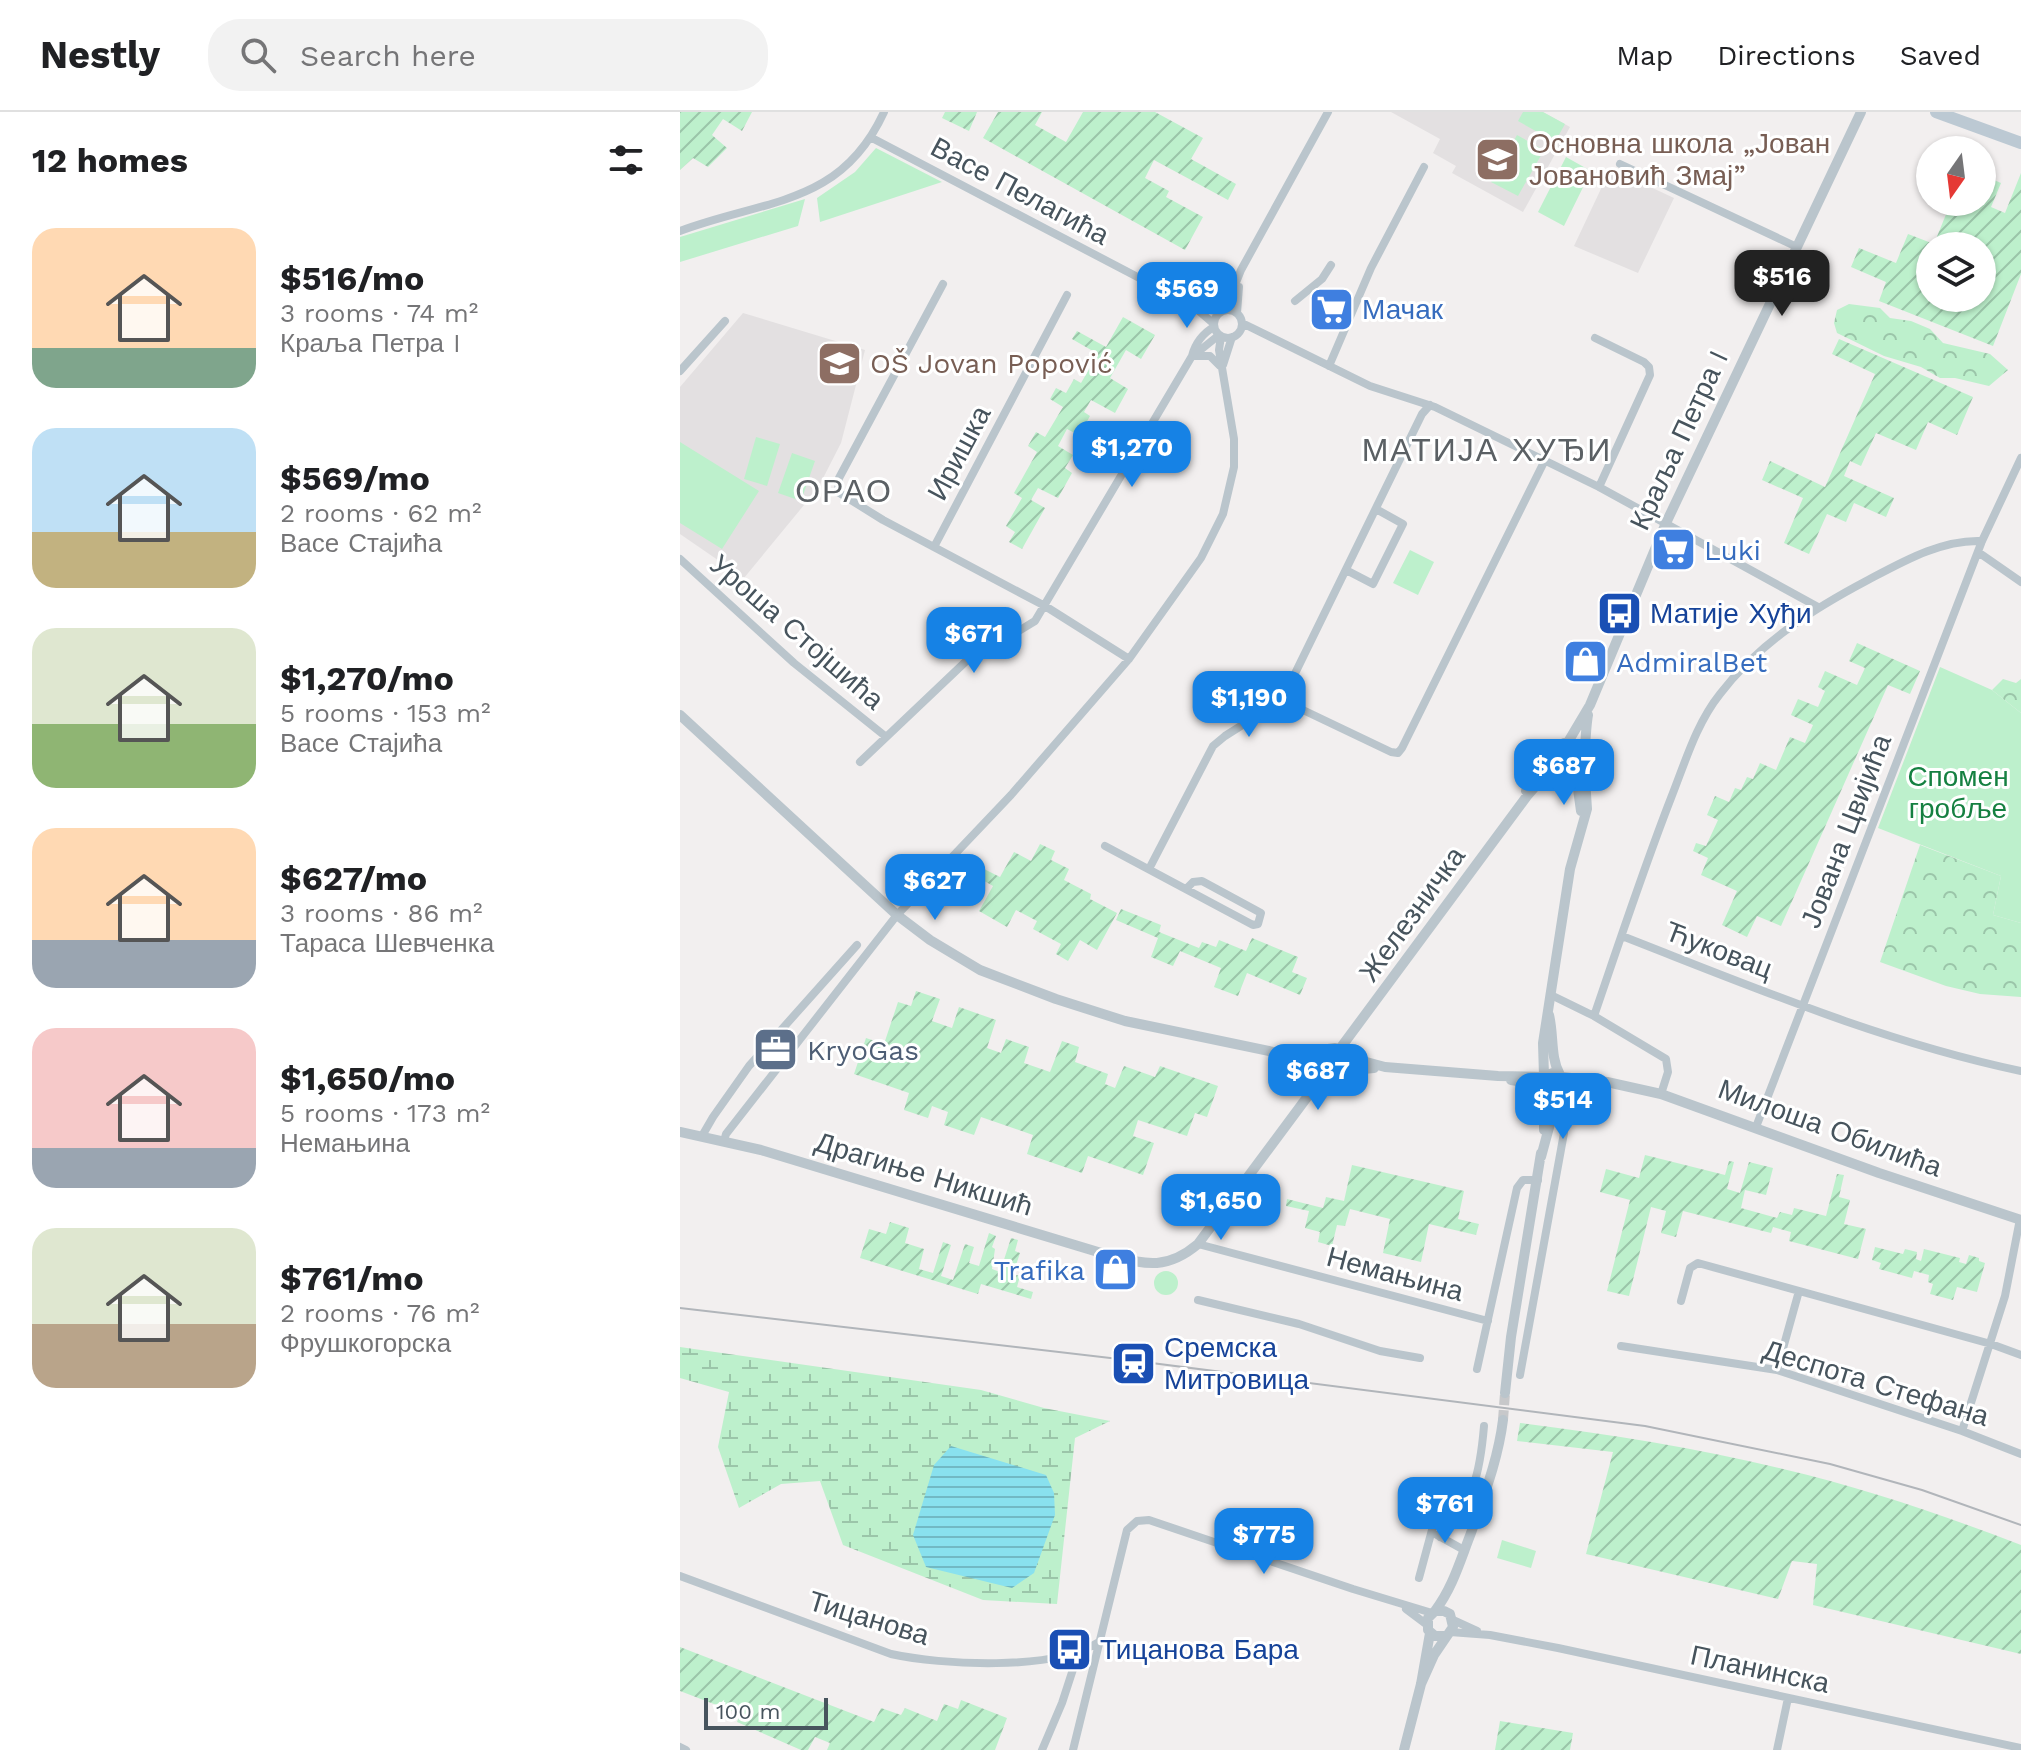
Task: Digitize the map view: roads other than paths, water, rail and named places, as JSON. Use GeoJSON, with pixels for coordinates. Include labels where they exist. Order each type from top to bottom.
{"type":"FeatureCollection","features":[{"type":"Feature","properties":{"kind":"main road"},"geometry":{"type":"LineString","coordinates":[[1936,112],[2021,143]]}},
{"type":"Feature","properties":{"kind":"street"},"geometry":{"type":"LineString","coordinates":[[680,231],[809,192],[855,159],[872,138],[884,112]]}},
{"type":"Feature","properties":{"kind":"street"},"geometry":{"type":"LineString","coordinates":[[724,1141],[726,1134],[897,915],[1011,795],[1129,659],[1201,558],[1223,514],[1234,467],[1234,439],[1217,330],[1241,270],[1328,112]]}},
{"type":"Feature","properties":{"kind":"street","name":"Краља Петра I"},"geometry":{"type":"LineString","coordinates":[[1568,742],[1590,705],[1666,523],[1861,112]]}},
{"type":"Feature","properties":{"kind":"street","name":"Васе Пелагића"},"geometry":{"type":"LineString","coordinates":[[872,138],[1191,305],[1217,330]]}},
{"type":"Feature","properties":{"kind":"street"},"geometry":{"type":"LineString","coordinates":[[1620,164],[1797,247]]}},
{"type":"Feature","properties":{"kind":"street"},"geometry":{"type":"LineString","coordinates":[[1329,366],[1371,268],[1424,167]]}},
{"type":"Feature","properties":{"kind":"street"},"geometry":{"type":"LineString","coordinates":[[1295,301],[1322,279],[1331,265]]}},
{"type":"Feature","properties":{"kind":"street"},"geometry":{"type":"LineString","coordinates":[[1241,270],[1237,313],[1242,323],[1370,386],[1430,405],[1545,460],[1818,607]]}},
{"type":"Feature","properties":{"kind":"street"},"geometry":{"type":"LineString","coordinates":[[943,284],[839,478],[837,490],[844,497],[1045,606],[1129,659]]}},
{"type":"Feature","properties":{"kind":"street","name":"Иришка"},"geometry":{"type":"LineString","coordinates":[[934,547],[1067,295]]}},
{"type":"Feature","properties":{"kind":"street","name":"Васе Пелагића"},"geometry":{"type":"LineString","coordinates":[[1191,305],[1237,313]]}},
{"type":"Feature","properties":{"kind":"street"},"geometry":{"type":"LineString","coordinates":[[680,371],[725,321]]}},
{"type":"Feature","properties":{"kind":"street"},"geometry":{"type":"LineString","coordinates":[[1223,370],[1227,346],[1242,323]]}},
{"type":"Feature","properties":{"kind":"street"},"geometry":{"type":"LineString","coordinates":[[1217,330],[1278,339]]}},
{"type":"Feature","properties":{"kind":"street"},"geometry":{"type":"LineString","coordinates":[[860,762],[980,648],[1035,621],[1192,356],[1217,330]]}},
{"type":"Feature","properties":{"kind":"street"},"geometry":{"type":"LineString","coordinates":[[1595,338],[1644,362],[1650,375],[1599,487]]}},
{"type":"Feature","properties":{"kind":"street"},"geometry":{"type":"LineString","coordinates":[[1192,356],[1210,356],[1223,370]]}},
{"type":"Feature","properties":{"kind":"street"},"geometry":{"type":"LineString","coordinates":[[1149,869],[1213,746],[1282,700],[1422,414],[1430,405]]}},
{"type":"Feature","properties":{"kind":"street","name":"Јована Цвијића"},"geometry":{"type":"LineString","coordinates":[[1756,1127],[1982,541],[2021,458]]}},
{"type":"Feature","properties":{"kind":"street"},"geometry":{"type":"LineString","coordinates":[[1282,700],[1398,753],[1545,460]]}},
{"type":"Feature","properties":{"kind":"street"},"geometry":{"type":"LineString","coordinates":[[1346,570],[1373,584],[1403,524],[1376,509]]}},
{"type":"Feature","properties":{"kind":"street"},"geometry":{"type":"LineString","coordinates":[[1594,1016],[1645,866],[1701,723],[1719,694],[1771,642],[1818,607],[1895,566],[1939,547],[1959,541],[1982,541]]}},
{"type":"Feature","properties":{"kind":"street"},"geometry":{"type":"LineString","coordinates":[[1978,552],[2021,582]]}},
{"type":"Feature","properties":{"kind":"street","name":"Уроша Стојшића"},"geometry":{"type":"LineString","coordinates":[[680,559],[794,663],[885,736]]}},
{"type":"Feature","properties":{"kind":"street","name":"Краља Петра I"},"geometry":{"type":"LineString","coordinates":[[1583,750],[1590,705]]}},
{"type":"Feature","properties":{"kind":"street"},"geometry":{"type":"LineString","coordinates":[[680,715],[897,915],[930,940],[980,970],[1125,1021],[1288,1055],[1333,1074],[1385,1067],[1498,1076],[1543,1076],[1553,1073],[1561,1076]]}},
{"type":"Feature","properties":{"kind":"street"},"geometry":{"type":"LineString","coordinates":[[1505,1393],[1511,1337],[1541,1157],[1542,1094],[1539,1084],[1543,1076],[1543,1043],[1570,869],[1588,801],[1583,750],[1577,744],[1568,742],[1557,748],[1553,756],[1554,764],[1577,782],[1580,829]]}},
{"type":"Feature","properties":{"kind":"street","name":"Железничка"},"geometry":{"type":"LineString","coordinates":[[1521,804],[1535,775],[1553,756]]}},
{"type":"Feature","properties":{"kind":"street"},"geometry":{"type":"LineString","coordinates":[[1566,773],[1580,770],[1584,763]]}},
{"type":"Feature","properties":{"kind":"street","name":"Железничка"},"geometry":{"type":"LineString","coordinates":[[1342,1053],[1521,804],[1540,781],[1566,773]]}},
{"type":"Feature","properties":{"kind":"street"},"geometry":{"type":"LineString","coordinates":[[1105,846],[1253,925],[1261,919],[1261,913],[1202,881],[1193,882],[1186,889]]}},
{"type":"Feature","properties":{"kind":"street","name":"Ћуковац"},"geometry":{"type":"LineString","coordinates":[[1622,936],[1801,1006],[1957,1058],[2021,1071]]}},
{"type":"Feature","properties":{"kind":"street"},"geometry":{"type":"LineString","coordinates":[[702,1136],[749,1066],[857,945]]}},
{"type":"Feature","properties":{"kind":"street"},"geometry":{"type":"LineString","coordinates":[[1551,995],[1594,1016],[1666,1059],[1668,1072],[1661,1094]]}},
{"type":"Feature","properties":{"kind":"street"},"geometry":{"type":"LineString","coordinates":[[1541,1157],[1565,1086],[1555,1067],[1549,1015]]}},
{"type":"Feature","properties":{"kind":"street"},"geometry":{"type":"LineString","coordinates":[[1288,1055],[1331,1048],[1385,1067]]}},
{"type":"Feature","properties":{"kind":"street"},"geometry":{"type":"LineString","coordinates":[[1322,1069],[1319,1058],[1323,1051]]}},
{"type":"Feature","properties":{"kind":"street"},"geometry":{"type":"LineString","coordinates":[[1341,1071],[1345,1064],[1342,1053]]}},
{"type":"Feature","properties":{"kind":"street"},"geometry":{"type":"LineString","coordinates":[[1198,1244],[1322,1069]]}},
{"type":"Feature","properties":{"kind":"street"},"geometry":{"type":"LineString","coordinates":[[1498,1076],[1524,1082],[1551,1099],[1561,1095]]}},
{"type":"Feature","properties":{"kind":"street","name":"Милоша Обилића"},"geometry":{"type":"LineString","coordinates":[[1561,1076],[1661,1094],[1879,1173],[2021,1220]]}},
{"type":"Feature","properties":{"kind":"street","name":"Милоша Обилића"},"geometry":{"type":"LineString","coordinates":[[1561,1095],[1583,1087],[1622,1086]]}},
{"type":"Feature","properties":{"kind":"street","name":"Драгиње Никшић"},"geometry":{"type":"LineString","coordinates":[[680,1132],[836,1172],[1108,1255],[1154,1264],[1176,1260],[1198,1244]]}},
{"type":"Feature","properties":{"kind":"street"},"geometry":{"type":"LineString","coordinates":[[1520,1375],[1564,1133]]}},
{"type":"Feature","properties":{"kind":"street"},"geometry":{"type":"LineString","coordinates":[[1477,1369],[1517,1188],[1523,1180],[1538,1180]]}},
{"type":"Feature","properties":{"kind":"street"},"geometry":{"type":"LineString","coordinates":[[1962,1431],[2005,1296],[2021,1220]]}},
{"type":"Feature","properties":{"kind":"street","name":"Немањина"},"geometry":{"type":"LineString","coordinates":[[1198,1244],[1488,1321]]}},
{"type":"Feature","properties":{"kind":"street"},"geometry":{"type":"LineString","coordinates":[[1525,1254],[1543,1257]]}},
{"type":"Feature","properties":{"kind":"street"},"geometry":{"type":"LineString","coordinates":[[1681,1301],[1690,1268],[1698,1263],[2021,1355]]}},
{"type":"Feature","properties":{"kind":"street"},"geometry":{"type":"LineString","coordinates":[[1777,1370],[1799,1291]]}},
{"type":"Feature","properties":{"kind":"street"},"geometry":{"type":"LineString","coordinates":[[1198,1300],[1299,1324],[1370,1349],[1420,1358]]}},
{"type":"Feature","properties":{"kind":"street","name":"Деспота Стефана"},"geometry":{"type":"LineString","coordinates":[[1621,1346],[1777,1370],[1962,1431],[2021,1454]]}},
{"type":"Feature","properties":{"kind":"street"},"geometry":{"type":"LineString","coordinates":[[1421,1684],[1452,1619],[1453,1584],[1496,1461],[1503,1420]]}},
{"type":"Feature","properties":{"kind":"street"},"geometry":{"type":"LineString","coordinates":[[1436,1535],[1466,1506],[1481,1457],[1484,1426]]}},
{"type":"Feature","properties":{"kind":"street"},"geometry":{"type":"LineString","coordinates":[[1419,1578],[1436,1535],[1439,1504]]}},
{"type":"Feature","properties":{"kind":"street"},"geometry":{"type":"LineString","coordinates":[[1073,1750],[1127,1530],[1142,1520],[1391,1601],[1433,1612],[1444,1611],[1452,1619]]}},
{"type":"Feature","properties":{"kind":"street"},"geometry":{"type":"LineString","coordinates":[[1436,1535],[1464,1550]]}},
{"type":"Feature","properties":{"kind":"street","name":"Тицанова"},"geometry":{"type":"LineString","coordinates":[[680,1576],[891,1654],[917,1660],[996,1663],[1078,1654],[1098,1643]]}},
{"type":"Feature","properties":{"kind":"street"},"geometry":{"type":"LineString","coordinates":[[1404,1750],[1421,1684],[1428,1628],[1433,1612],[1453,1584]]}},
{"type":"Feature","properties":{"kind":"street"},"geometry":{"type":"LineString","coordinates":[[1391,1601],[1438,1637],[1447,1634]]}},
{"type":"Feature","properties":{"kind":"street","name":"Планинска"},"geometry":{"type":"LineString","coordinates":[[1452,1619],[1490,1635]]}},
{"type":"Feature","properties":{"kind":"street","name":"Планинска"},"geometry":{"type":"LineString","coordinates":[[1447,1634],[1490,1635],[2021,1748]]}},
{"type":"Feature","properties":{"kind":"street"},"geometry":{"type":"LineString","coordinates":[[1042,1750],[1078,1654]]}},
{"type":"Feature","properties":{"kind":"street"},"geometry":{"type":"LineString","coordinates":[[1777,1750],[1788,1698]]}},
{"type":"Feature","properties":{"kind":"street"},"geometry":{"type":"LineString","coordinates":[[680,1747],[686,1750]]}},
{"type":"Feature","properties":{"kind":"water"},"geometry":{"type":"Polygon","coordinates":[[[951,1446],[1046,1475],[1054,1493],[1055,1515],[1034,1573],[1012,1588],[926,1567],[913,1535],[934,1465],[951,1446]]]}},
{"type":"Feature","properties":{"kind":"tunnel"},"geometry":{"type":"LineString","coordinates":[[1503,1420],[1505,1393]]}},
{"type":"Feature","properties":{"kind":"railway"},"geometry":{"type":"LineString","coordinates":[[680,1308],[1136,1361],[1645,1426],[1830,1464],[1922,1490],[2021,1525]]}},
{"type":"Feature","properties":{"kind":"place","name":"Основна школа „Јован Јовановић Змај”"},"geometry":{"type":"Point","coordinates":[1498,159]}},
{"type":"Feature","properties":{"kind":"place","name":"Мачак"},"geometry":{"type":"Point","coordinates":[1331,309]}},
{"type":"Feature","properties":{"kind":"place","name":"OŠ Jovan Popović"},"geometry":{"type":"Point","coordinates":[839,363]}},
{"type":"Feature","properties":{"kind":"place","name":"Luki"},"geometry":{"type":"Point","coordinates":[1673,550]}},
{"type":"Feature","properties":{"kind":"place","name":"Матије Хуђи"},"geometry":{"type":"Point","coordinates":[1619,613]}},
{"type":"Feature","properties":{"kind":"place","name":"AdmiralBet"},"geometry":{"type":"Point","coordinates":[1585,662]}},
{"type":"Feature","properties":{"kind":"place","name":"KryoGas"},"geometry":{"type":"Point","coordinates":[776,1050]}},
{"type":"Feature","properties":{"kind":"place","name":"Trafika"},"geometry":{"type":"Point","coordinates":[1116,1270]}},
{"type":"Feature","properties":{"kind":"place","name":"Сремска Митровица"},"geometry":{"type":"Point","coordinates":[1133,1363]}},
{"type":"Feature","properties":{"kind":"place","name":"Тицанова Бара"},"geometry":{"type":"Point","coordinates":[1069,1649]}},
{"type":"Feature","properties":{"kind":"district","name":"МАТИЈА ХУЂИ"},"geometry":{"type":"Point","coordinates":[1487,450]}},
{"type":"Feature","properties":{"kind":"district","name":"ОРАО"},"geometry":{"type":"Point","coordinates":[844,491]}},
{"type":"Feature","properties":{"kind":"park label","name":"Спомен гробље"},"geometry":{"type":"Point","coordinates":[1958,792]}}]}
